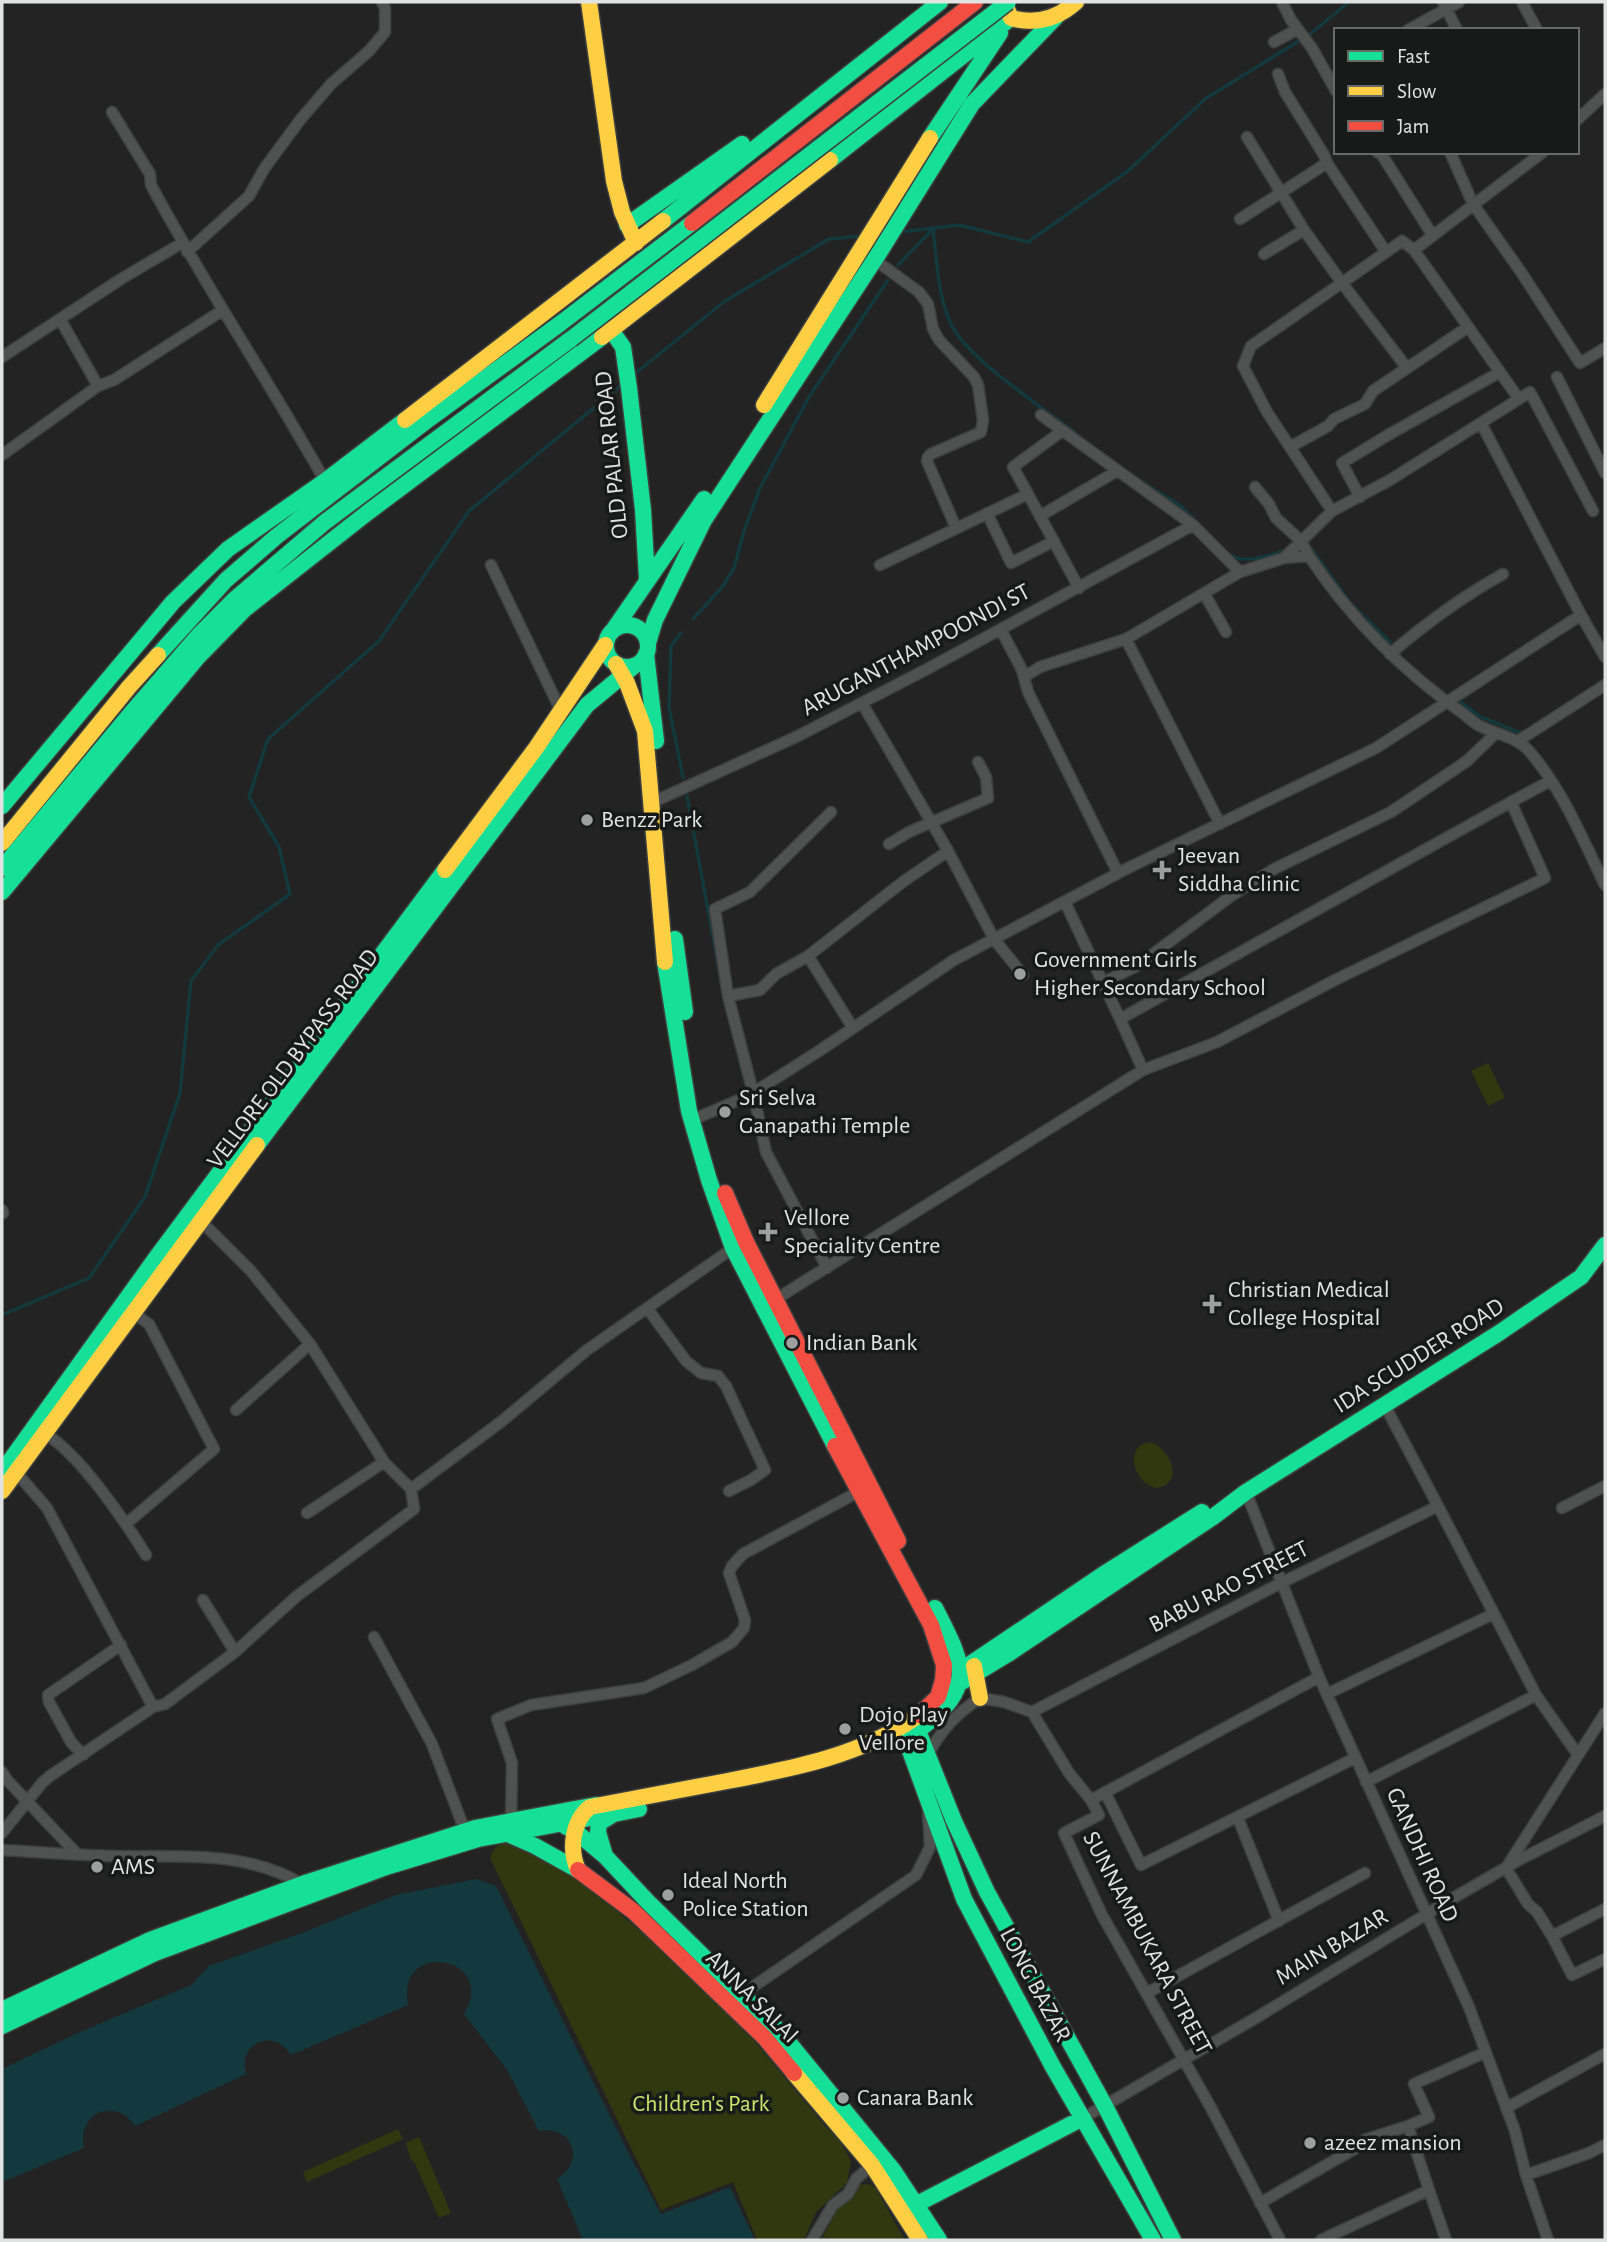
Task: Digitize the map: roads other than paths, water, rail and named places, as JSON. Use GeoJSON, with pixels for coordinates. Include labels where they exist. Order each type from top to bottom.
{"type":"FeatureCollection","features":[{"type":"Feature","properties":{"kind":"main road"},"geometry":{"type":"LineString","coordinates":[[589,2],[614,181],[627,225],[636,243]]}},
{"type":"Feature","properties":{"kind":"main road"},"geometry":{"type":"LineString","coordinates":[[2,806],[173,602],[228,549],[325,481],[636,243],[940,2]]}},
{"type":"Feature","properties":{"kind":"main road"},"geometry":{"type":"LineString","coordinates":[[2,843],[128,687],[226,580],[277,536],[429,419],[561,323],[975,2]]}},
{"type":"Feature","properties":{"kind":"main road"},"geometry":{"type":"LineString","coordinates":[[624,668],[647,648],[656,620],[704,520],[877,256],[972,104],[1056,17],[1076,2]]}},
{"type":"Feature","properties":{"kind":"main road"},"geometry":{"type":"LineString","coordinates":[[1007,7],[1025,22],[1056,17]]}},
{"type":"Feature","properties":{"kind":"main road"},"geometry":{"type":"LineString","coordinates":[[614,629],[704,499],[906,177],[1007,7]]}},
{"type":"Feature","properties":{"kind":"main road"},"geometry":{"type":"LineString","coordinates":[[2,892],[198,657],[245,609],[367,513],[611,330],[1007,7]]}},
{"type":"Feature","properties":{"kind":"main road"},"geometry":{"type":"LineString","coordinates":[[2,868],[198,636],[236,598],[325,522],[571,339],[1007,7]]}},
{"type":"Feature","properties":{"kind":"main road"},"geometry":{"type":"LineString","coordinates":[[627,225],[836,75],[896,37]]}},
{"type":"Feature","properties":{"kind":"main road","name":"OLD PALAR ROAD"},"geometry":{"type":"LineString","coordinates":[[611,330],[623,347],[629,388],[643,510],[647,579]]}},
{"type":"Feature","properties":{"kind":"main road"},"geometry":{"type":"LineString","coordinates":[[657,800],[646,731],[624,668],[608,656],[605,645],[609,633],[619,626],[632,625],[643,632],[647,648],[657,800],[666,974],[709,1180],[733,1248],[858,1492],[931,1625],[944,1665],[938,1697]]}},
{"type":"Feature","properties":{"kind":"main road","name":"VELLORE OLD BYPASS ROAD"},"geometry":{"type":"LineString","coordinates":[[2,1491],[9,1472],[156,1258],[425,898],[561,711],[605,645]]}},
{"type":"Feature","properties":{"kind":"main road","name":"VELLORE OLD BYPASS ROAD"},"geometry":{"type":"LineString","coordinates":[[9,1472],[44,1433],[200,1220],[587,705],[624,668]]}},
{"type":"Feature","properties":{"kind":"main road"},"geometry":{"type":"LineString","coordinates":[[697,1118],[746,1242],[980,1698]]}},
{"type":"Feature","properties":{"kind":"main road","name":"IDA SCUDDER ROAD"},"geometry":{"type":"LineString","coordinates":[[967,1672],[1178,1526],[1245,1492],[1499,1333],[1581,1277],[1605,1245]]}},
{"type":"Feature","properties":{"kind":"main road"},"geometry":{"type":"LineString","coordinates":[[943,1680],[967,1672]]}},
{"type":"Feature","properties":{"kind":"main road"},"geometry":{"type":"LineString","coordinates":[[2,2026],[135,1962],[224,1926],[386,1867],[510,1828],[599,1804],[794,1768],[865,1745],[925,1711],[967,1672]]}},
{"type":"Feature","properties":{"kind":"main road"},"geometry":{"type":"LineString","coordinates":[[2,2010],[150,1940],[302,1884],[439,1838],[465,1831],[510,1828],[548,1820],[572,1826],[614,1814],[836,1767],[911,1734],[947,1707],[956,1696],[967,1672]]}},
{"type":"Feature","properties":{"kind":"main road"},"geometry":{"type":"LineString","coordinates":[[911,1734],[928,1757],[987,1892],[1105,2106],[1173,2240]]}},
{"type":"Feature","properties":{"kind":"main road","name":"LONG BAZAR"},"geometry":{"type":"LineString","coordinates":[[911,1734],[928,1803],[964,1899],[1053,2067],[1153,2240]]}},
{"type":"Feature","properties":{"kind":"main road"},"geometry":{"type":"LineString","coordinates":[[578,1870],[572,1826],[583,1811],[599,1804]]}},
{"type":"Feature","properties":{"kind":"main road"},"geometry":{"type":"LineString","coordinates":[[605,1856],[598,1832],[599,1823],[614,1814]]}},
{"type":"Feature","properties":{"kind":"main road","name":"ANNA SALAI"},"geometry":{"type":"LineString","coordinates":[[572,1826],[781,2033],[893,2170],[939,2240]]}},
{"type":"Feature","properties":{"kind":"main road","name":"ANNA SALAI"},"geometry":{"type":"LineString","coordinates":[[510,1828],[535,1846],[578,1870],[633,1911],[764,2037],[872,2165],[920,2240]]}},
{"type":"Feature","properties":{"kind":"main road"},"geometry":{"type":"LineString","coordinates":[[916,2204],[1083,2118]]}},
{"type":"Feature","properties":{"kind":"street"},"geometry":{"type":"LineString","coordinates":[[2,357],[60,319],[185,248],[249,196],[264,169],[300,120],[331,84],[369,51],[385,32],[385,8],[382,2]]}},
{"type":"Feature","properties":{"kind":"street"},"geometry":{"type":"LineString","coordinates":[[1282,2],[1334,87]]}},
{"type":"Feature","properties":{"kind":"street"},"geometry":{"type":"LineString","coordinates":[[1411,28],[1444,6],[1459,2]]}},
{"type":"Feature","properties":{"kind":"street"},"geometry":{"type":"LineString","coordinates":[[1522,2],[1536,28]]}},
{"type":"Feature","properties":{"kind":"street"},"geometry":{"type":"LineString","coordinates":[[1444,6],[1456,28]]}},
{"type":"Feature","properties":{"kind":"street"},"geometry":{"type":"LineString","coordinates":[[1274,42],[1298,29]]}},
{"type":"Feature","properties":{"kind":"street"},"geometry":{"type":"LineString","coordinates":[[1278,74],[1285,92],[1327,163],[1386,252]]}},
{"type":"Feature","properties":{"kind":"street"},"geometry":{"type":"LineString","coordinates":[[1579,113],[1605,94]]}},
{"type":"Feature","properties":{"kind":"street"},"geometry":{"type":"LineString","coordinates":[[112,112],[150,174],[151,185],[185,248],[325,481]]}},
{"type":"Feature","properties":{"kind":"street"},"geometry":{"type":"LineString","coordinates":[[1247,137],[1304,230],[1407,368]]}},
{"type":"Feature","properties":{"kind":"street"},"geometry":{"type":"LineString","coordinates":[[1380,154],[1433,236]]}},
{"type":"Feature","properties":{"kind":"street"},"geometry":{"type":"LineString","coordinates":[[1452,154],[1473,204],[1580,363],[1605,348]]}},
{"type":"Feature","properties":{"kind":"street"},"geometry":{"type":"LineString","coordinates":[[1414,250],[1527,157]]}},
{"type":"Feature","properties":{"kind":"street"},"geometry":{"type":"LineString","coordinates":[[1240,219],[1327,163]]}},
{"type":"Feature","properties":{"kind":"street"},"geometry":{"type":"LineString","coordinates":[[1264,254],[1304,230]]}},
{"type":"Feature","properties":{"kind":"street"},"geometry":{"type":"LineString","coordinates":[[1332,511],[1267,412],[1243,366],[1251,345],[1402,241],[1414,250],[1519,399]]}},
{"type":"Feature","properties":{"kind":"street"},"geometry":{"type":"LineString","coordinates":[[877,256],[919,292],[928,304],[933,328],[939,340],[974,377],[978,385],[983,419],[981,432],[931,454],[927,461],[956,528]]}},
{"type":"Feature","properties":{"kind":"street"},"geometry":{"type":"LineString","coordinates":[[2,455],[98,386],[114,380],[223,310]]}},
{"type":"Feature","properties":{"kind":"street"},"geometry":{"type":"LineString","coordinates":[[60,319],[98,386]]}},
{"type":"Feature","properties":{"kind":"street"},"geometry":{"type":"LineString","coordinates":[[1290,447],[1328,426],[1334,419],[1365,404],[1373,391],[1468,327]]}},
{"type":"Feature","properties":{"kind":"street"},"geometry":{"type":"LineString","coordinates":[[1360,497],[1342,463],[1500,372]]}},
{"type":"Feature","properties":{"kind":"street"},"geometry":{"type":"LineString","coordinates":[[1558,377],[1605,473]]}},
{"type":"Feature","properties":{"kind":"street"},"geometry":{"type":"LineString","coordinates":[[1284,558],[1332,511],[1390,480],[1530,391],[1594,511]]}},
{"type":"Feature","properties":{"kind":"street"},"geometry":{"type":"LineString","coordinates":[[1041,415],[1193,526],[1240,572]]}},
{"type":"Feature","properties":{"kind":"street"},"geometry":{"type":"LineString","coordinates":[[1481,423],[1580,615],[1605,657]]}},
{"type":"Feature","properties":{"kind":"street"},"geometry":{"type":"LineString","coordinates":[[1062,431],[1013,467],[1079,588]]}},
{"type":"Feature","properties":{"kind":"street"},"geometry":{"type":"LineString","coordinates":[[1040,516],[1117,471]]}},
{"type":"Feature","properties":{"kind":"street"},"geometry":{"type":"LineString","coordinates":[[1255,487],[1276,518],[1301,541],[1328,584],[1390,654],[1445,702],[1478,725],[1518,741],[1528,749],[1565,802],[1605,885]]}},
{"type":"Feature","properties":{"kind":"street"},"geometry":{"type":"LineString","coordinates":[[880,565],[1028,494]]}},
{"type":"Feature","properties":{"kind":"street"},"geometry":{"type":"LineString","coordinates":[[987,513],[1011,563],[1054,541]]}},
{"type":"Feature","properties":{"kind":"street","name":"ARUGANTHAMPOONDI ST"},"geometry":{"type":"LineString","coordinates":[[657,800],[798,736],[1193,526]]}},
{"type":"Feature","properties":{"kind":"street"},"geometry":{"type":"LineString","coordinates":[[1024,677],[1040,667],[1126,639],[1240,572],[1284,558],[1309,556]]}},
{"type":"Feature","properties":{"kind":"street"},"geometry":{"type":"LineString","coordinates":[[491,565],[561,711]]}},
{"type":"Feature","properties":{"kind":"street"},"geometry":{"type":"LineString","coordinates":[[1390,654],[1430,620],[1467,594],[1503,574]]}},
{"type":"Feature","properties":{"kind":"street"},"geometry":{"type":"LineString","coordinates":[[1204,593],[1226,632]]}},
{"type":"Feature","properties":{"kind":"street"},"geometry":{"type":"LineString","coordinates":[[697,1118],[753,1092],[954,960],[1118,873],[1376,748],[1580,615]]}},
{"type":"Feature","properties":{"kind":"street"},"geometry":{"type":"LineString","coordinates":[[1000,630],[1022,670],[1028,692],[1118,873]]}},
{"type":"Feature","properties":{"kind":"street"},"geometry":{"type":"LineString","coordinates":[[1126,639],[1220,824]]}},
{"type":"Feature","properties":{"kind":"street"},"geometry":{"type":"LineString","coordinates":[[1518,741],[1605,685]]}},
{"type":"Feature","properties":{"kind":"street"},"geometry":{"type":"LineString","coordinates":[[862,703],[948,851],[994,939],[1023,975]]}},
{"type":"Feature","properties":{"kind":"street"},"geometry":{"type":"LineString","coordinates":[[1102,983],[1137,966],[1231,896],[1274,869],[1401,806],[1466,761],[1496,733]]}},
{"type":"Feature","properties":{"kind":"street"},"geometry":{"type":"LineString","coordinates":[[888,844],[988,798],[986,777],[978,762]]}},
{"type":"Feature","properties":{"kind":"street"},"geometry":{"type":"LineString","coordinates":[[1119,1019],[1550,781]]}},
{"type":"Feature","properties":{"kind":"street"},"geometry":{"type":"LineString","coordinates":[[776,1299],[1143,1070],[1217,1042],[1335,980],[1545,878],[1511,802]]}},
{"type":"Feature","properties":{"kind":"street"},"geometry":{"type":"LineString","coordinates":[[827,1268],[766,1152],[728,996],[715,909],[750,892],[831,812]]}},
{"type":"Feature","properties":{"kind":"street"},"geometry":{"type":"LineString","coordinates":[[728,996],[760,990],[776,974],[808,956],[904,881],[948,851]]}},
{"type":"Feature","properties":{"kind":"street"},"geometry":{"type":"LineString","coordinates":[[1065,902],[1143,1070]]}},
{"type":"Feature","properties":{"kind":"street"},"geometry":{"type":"LineString","coordinates":[[808,956],[853,1028]]}},
{"type":"Feature","properties":{"kind":"street"},"geometry":{"type":"LineString","coordinates":[[2,1833],[50,1776],[153,1707],[165,1704],[235,1652],[297,1596],[414,1509],[411,1489],[384,1462],[310,1344],[251,1271],[200,1220]]}},
{"type":"Feature","properties":{"kind":"street"},"geometry":{"type":"LineString","coordinates":[[411,1489],[502,1421],[587,1350],[733,1248]]}},
{"type":"Feature","properties":{"kind":"street"},"geometry":{"type":"LineString","coordinates":[[647,1308],[686,1361],[701,1373],[718,1376],[726,1386],[765,1470],[729,1491]]}},
{"type":"Feature","properties":{"kind":"street"},"geometry":{"type":"LineString","coordinates":[[126,1524],[214,1449],[149,1324],[136,1315]]}},
{"type":"Feature","properties":{"kind":"street"},"geometry":{"type":"LineString","coordinates":[[236,1410],[310,1344]]}},
{"type":"Feature","properties":{"kind":"street"},"geometry":{"type":"LineString","coordinates":[[1384,1405],[1536,1695],[1578,1755]]}},
{"type":"Feature","properties":{"kind":"street"},"geometry":{"type":"LineString","coordinates":[[44,1433],[55,1439],[82,1467],[146,1555]]}},
{"type":"Feature","properties":{"kind":"street"},"geometry":{"type":"LineString","coordinates":[[307,1513],[384,1462]]}},
{"type":"Feature","properties":{"kind":"street"},"geometry":{"type":"LineString","coordinates":[[9,1472],[47,1508],[153,1707]]}},
{"type":"Feature","properties":{"kind":"street"},"geometry":{"type":"LineString","coordinates":[[1562,1508],[1605,1486]]}},
{"type":"Feature","properties":{"kind":"street"},"geometry":{"type":"LineString","coordinates":[[510,1828],[512,1763],[498,1719],[531,1705],[645,1688],[732,1642],[744,1628],[745,1620],[729,1573],[732,1566],[743,1554],[858,1492]]}},
{"type":"Feature","properties":{"kind":"street","name":"GANDHI ROAD"},"geometry":{"type":"LineString","coordinates":[[1245,1492],[1319,1676],[1469,2007],[1515,2131],[1526,2175],[1548,2240]]}},
{"type":"Feature","properties":{"kind":"street","name":"BABU RAO STREET"},"geometry":{"type":"LineString","coordinates":[[1032,1712],[1281,1583],[1438,1506]]}},
{"type":"Feature","properties":{"kind":"street"},"geometry":{"type":"LineString","coordinates":[[203,1600],[235,1652]]}},
{"type":"Feature","properties":{"kind":"street"},"geometry":{"type":"LineString","coordinates":[[1327,1694],[1493,1614]]}},
{"type":"Feature","properties":{"kind":"street"},"geometry":{"type":"LineString","coordinates":[[374,1637],[432,1744],[465,1831]]}},
{"type":"Feature","properties":{"kind":"street"},"geometry":{"type":"LineString","coordinates":[[83,1755],[71,1742],[49,1702],[48,1695],[121,1645]]}},
{"type":"Feature","properties":{"kind":"street","name":"SUNNAMBUKARA STREET"},"geometry":{"type":"LineString","coordinates":[[1280,2240],[1184,2059],[1102,1915],[1064,1833],[1099,1815],[1091,1800],[1319,1676]]}},
{"type":"Feature","properties":{"kind":"street"},"geometry":{"type":"LineString","coordinates":[[1366,1782],[1536,1695]]}},
{"type":"Feature","properties":{"kind":"street"},"geometry":{"type":"LineString","coordinates":[[741,1995],[916,1875],[930,1847],[928,1757],[937,1736],[958,1713],[980,1698],[1004,1702],[1032,1712],[1069,1773],[1091,1800]]}},
{"type":"Feature","properties":{"kind":"street"},"geometry":{"type":"LineString","coordinates":[[1605,1713],[1506,1868],[1552,1936],[1572,1975],[1605,1959]]}},
{"type":"Feature","properties":{"kind":"street"},"geometry":{"type":"LineString","coordinates":[[1105,1792],[1141,1865],[1355,1758]]}},
{"type":"Feature","properties":{"kind":"street"},"geometry":{"type":"LineString","coordinates":[[2,1772],[77,1854]]}},
{"type":"Feature","properties":{"kind":"street","name":"MAIN BAZAR"},"geometry":{"type":"LineString","coordinates":[[1083,2118],[1506,1868],[1605,1816]]}},
{"type":"Feature","properties":{"kind":"street"},"geometry":{"type":"LineString","coordinates":[[1238,1818],[1279,1921]]}},
{"type":"Feature","properties":{"kind":"street"},"geometry":{"type":"LineString","coordinates":[[2,1850],[224,1859],[270,1868],[302,1884]]}},
{"type":"Feature","properties":{"kind":"street"},"geometry":{"type":"LineString","coordinates":[[1147,1993],[1365,1872]]}},
{"type":"Feature","properties":{"kind":"street"},"geometry":{"type":"LineString","coordinates":[[1552,1936],[1605,1909]]}},
{"type":"Feature","properties":{"kind":"street"},"geometry":{"type":"LineString","coordinates":[[1260,2203],[1356,2148],[1364,2140],[1429,2117],[1414,2084],[1486,2052]]}},
{"type":"Feature","properties":{"kind":"street"},"geometry":{"type":"LineString","coordinates":[[1506,2108],[1605,2054]]}},
{"type":"Feature","properties":{"kind":"street"},"geometry":{"type":"LineString","coordinates":[[1408,2126],[1446,2240]]}},
{"type":"Feature","properties":{"kind":"street"},"geometry":{"type":"LineString","coordinates":[[1526,2175],[1605,2145]]}},
{"type":"Feature","properties":{"kind":"street"},"geometry":{"type":"LineString","coordinates":[[812,2240],[833,2205],[848,2193],[856,2179],[872,2165]]}},
{"type":"Feature","properties":{"kind":"street"},"geometry":{"type":"LineString","coordinates":[[1321,2240],[1429,2190]]}},
{"type":"Feature","properties":{"kind":"water"},"geometry":{"type":"Polygon","coordinates":[[[476,1879],[496,1886],[661,2214],[730,2187],[755,2240],[583,2240],[557,2179],[566,2172],[571,2163],[572,2146],[560,2133],[539,2131],[507,2070],[464,2014],[471,1994],[468,1979],[458,1968],[444,1963],[429,1963],[416,1970],[408,1984],[408,2005],[291,2055],[276,2042],[259,2042],[247,2054],[246,2074],[135,2126],[118,2112],[99,2113],[86,2126],[84,2148],[2,2182],[2,2069],[80,2032],[191,1985],[209,1966],[302,1933],[396,1895],[476,1879]]]}},
{"type":"Feature","properties":{"kind":"waterway"},"geometry":{"type":"LineString","coordinates":[[1309,35],[1349,2]]}},
{"type":"Feature","properties":{"kind":"waterway"},"geometry":{"type":"LineString","coordinates":[[900,232],[959,225],[1028,242],[1128,171],[1205,99],[1299,41]]}},
{"type":"Feature","properties":{"kind":"waterway"},"geometry":{"type":"LineString","coordinates":[[933,228],[943,301],[951,324],[960,338],[989,367],[1077,434]]}},
{"type":"Feature","properties":{"kind":"waterway"},"geometry":{"type":"LineString","coordinates":[[898,265],[932,230]]}},
{"type":"Feature","properties":{"kind":"waterway"},"geometry":{"type":"LineString","coordinates":[[632,376],[725,301],[829,239],[861,236]]}},
{"type":"Feature","properties":{"kind":"waterway"},"geometry":{"type":"LineString","coordinates":[[693,619],[723,586],[734,568],[760,488],[809,397],[888,280]]}},
{"type":"Feature","properties":{"kind":"waterway"},"geometry":{"type":"LineString","coordinates":[[2,1315],[89,1278],[145,1197],[180,1093],[191,981],[218,945],[290,894],[279,847],[249,797],[268,739],[379,641],[469,511],[624,383]]}},
{"type":"Feature","properties":{"kind":"waterway"},"geometry":{"type":"LineString","coordinates":[[1139,480],[1181,506],[1206,532]]}},
{"type":"Feature","properties":{"kind":"waterway"},"geometry":{"type":"LineString","coordinates":[[1306,549],[1311,548],[1351,604],[1390,642]]}},
{"type":"Feature","properties":{"kind":"waterway"},"geometry":{"type":"LineString","coordinates":[[1226,552],[1240,559],[1248,559],[1287,550]]}},
{"type":"Feature","properties":{"kind":"waterway"},"geometry":{"type":"LineString","coordinates":[[681,633],[671,646],[669,707],[683,778]]}},
{"type":"Feature","properties":{"kind":"waterway"},"geometry":{"type":"LineString","coordinates":[[1457,699],[1479,716],[1523,734]]}},
{"type":"Feature","properties":{"kind":"waterway"},"geometry":{"type":"LineString","coordinates":[[687,796],[724,997]]}},
{"type":"Feature","properties":{"kind":"waterway"},"geometry":{"type":"LineString","coordinates":[[740,1062],[745,1081]]}},
{"type":"Feature","properties":{"kind":"place","name":"Benzz Park"},"geometry":{"type":"Point","coordinates":[587,820]}},
{"type":"Feature","properties":{"kind":"place","name":"Jeevan Siddha Clinic"},"geometry":{"type":"Point","coordinates":[1162,870]}},
{"type":"Feature","properties":{"kind":"place","name":"Government Girls Higher Secondary School"},"geometry":{"type":"Point","coordinates":[1020,974]}},
{"type":"Feature","properties":{"kind":"place","name":"Sri Selva Ganapathi Temple"},"geometry":{"type":"Point","coordinates":[725,1112]}},
{"type":"Feature","properties":{"kind":"place","name":"Vellore Speciality Centre"},"geometry":{"type":"Point","coordinates":[768,1232]}},
{"type":"Feature","properties":{"kind":"place","name":"Christian Medical College Hospital"},"geometry":{"type":"Point","coordinates":[1212,1304]}},
{"type":"Feature","properties":{"kind":"place","name":"Indian Bank"},"geometry":{"type":"Point","coordinates":[792,1343]}},
{"type":"Feature","properties":{"kind":"place","name":"Dojo Play Vellore"},"geometry":{"type":"Point","coordinates":[845,1729]}},
{"type":"Feature","properties":{"kind":"place","name":"AMS"},"geometry":{"type":"Point","coordinates":[97,1867]}},
{"type":"Feature","properties":{"kind":"place","name":"Ideal North Police Station"},"geometry":{"type":"Point","coordinates":[668,1895]}},
{"type":"Feature","properties":{"kind":"place","name":"Canara Bank"},"geometry":{"type":"Point","coordinates":[843,2098]}},
{"type":"Feature","properties":{"kind":"place","name":"azeez mansion"},"geometry":{"type":"Point","coordinates":[1310,2143]}},
{"type":"Feature","properties":{"kind":"park label","name":"Children's Park"},"geometry":{"type":"Point","coordinates":[701,2104]}}]}
